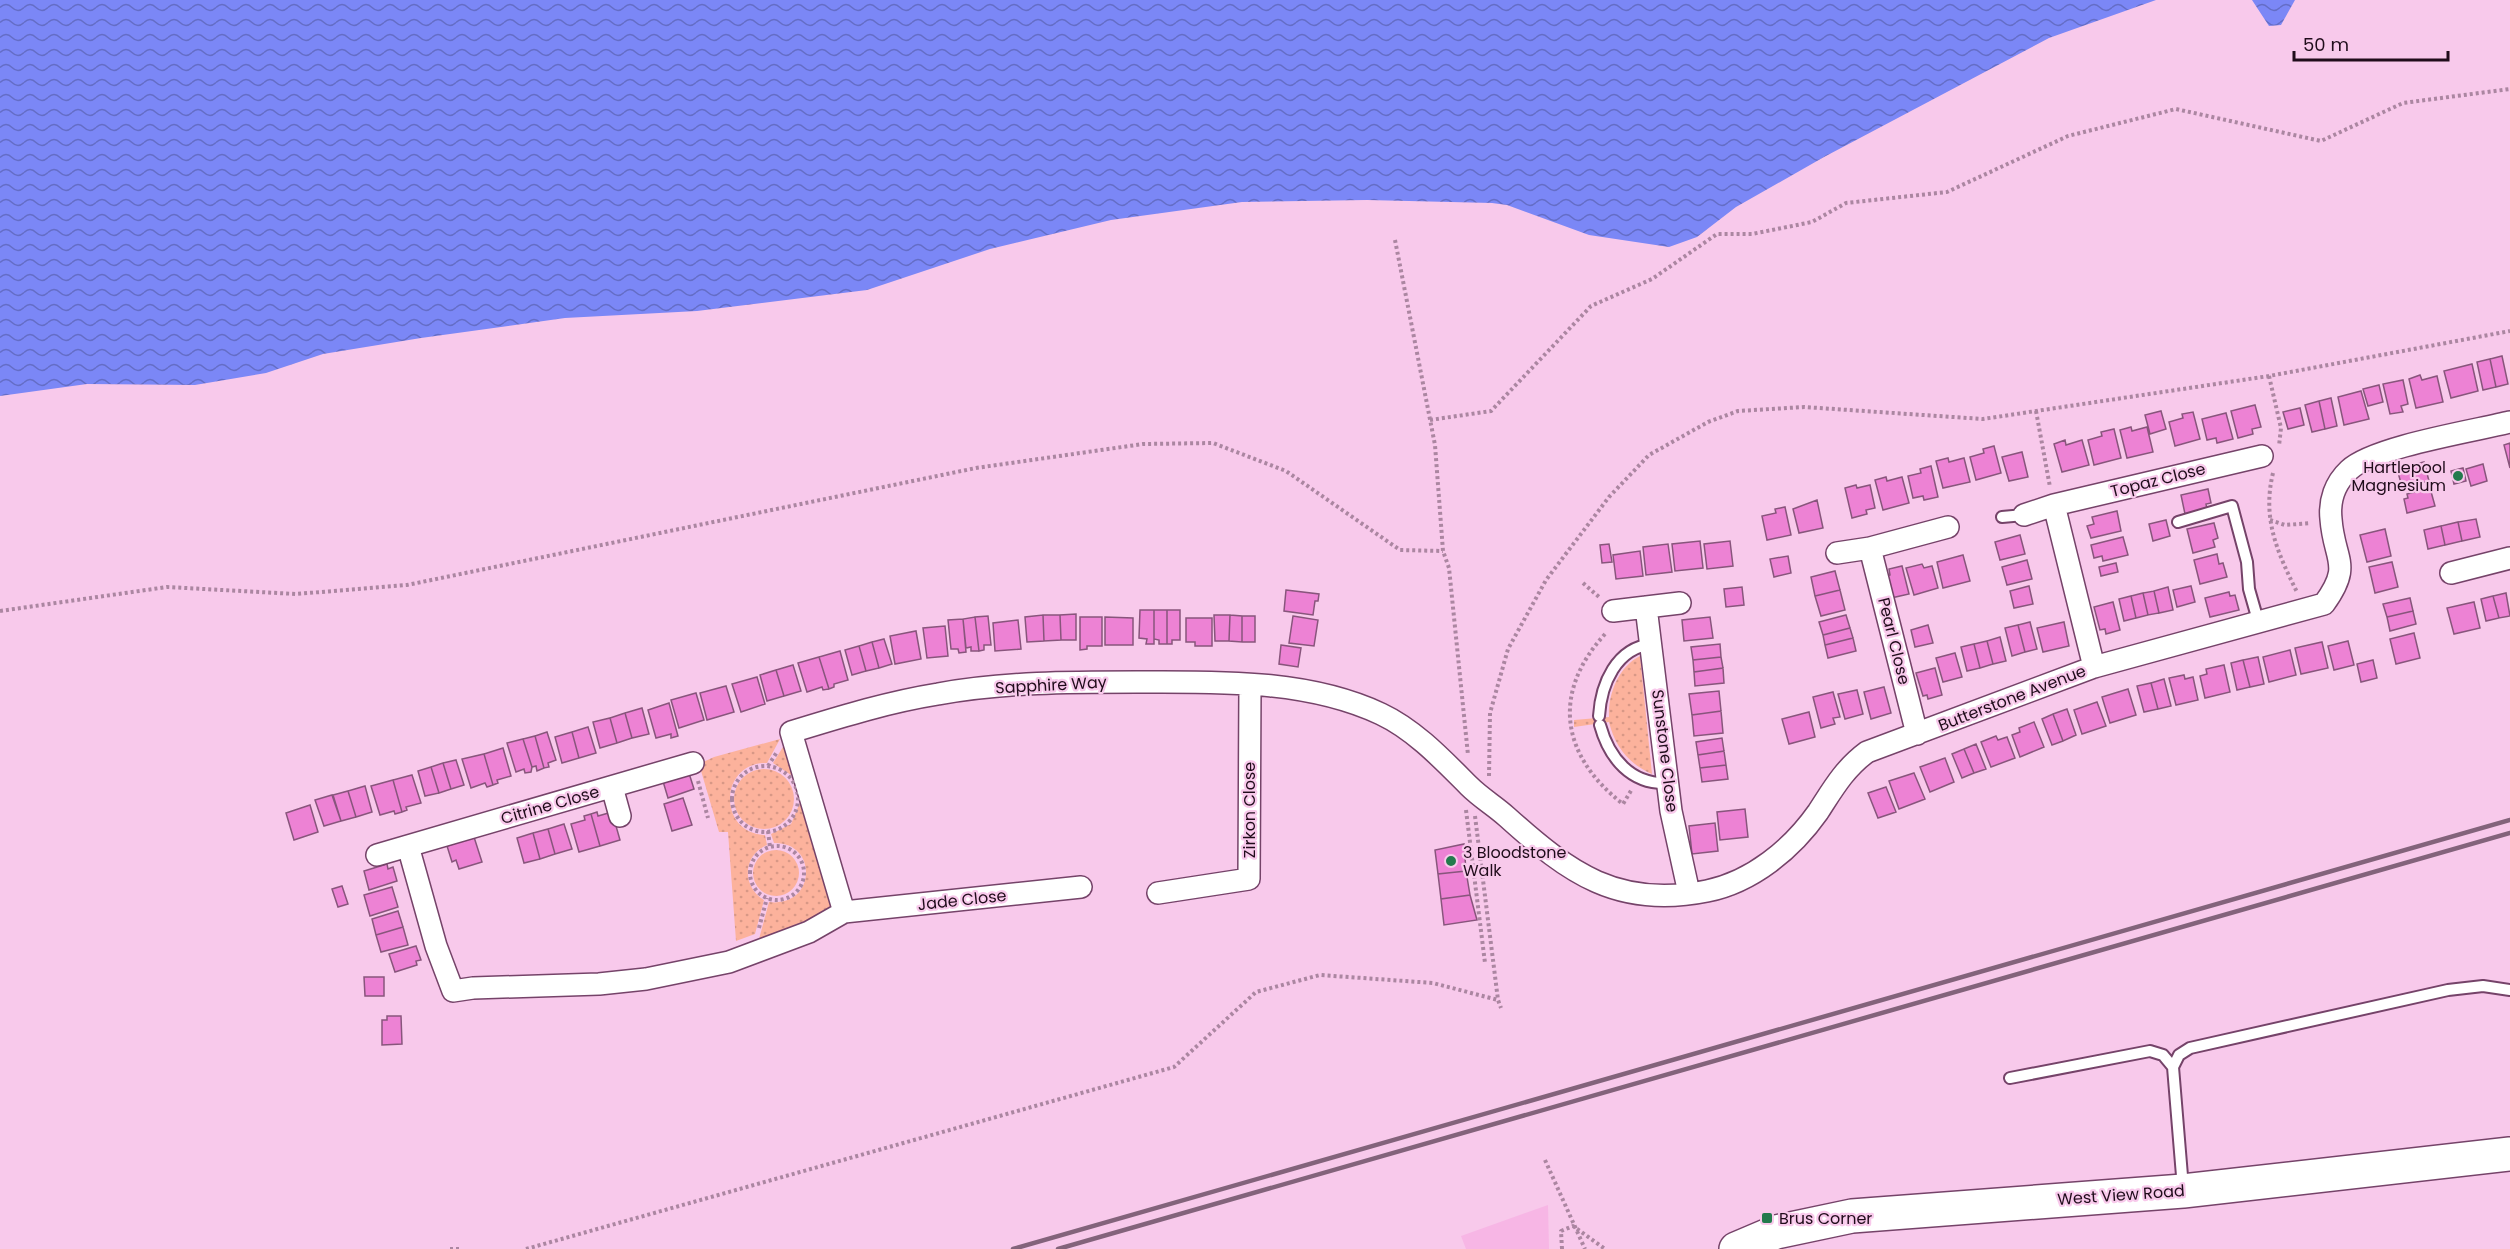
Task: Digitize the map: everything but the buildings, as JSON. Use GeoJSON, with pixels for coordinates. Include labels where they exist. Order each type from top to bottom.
{"type":"FeatureCollection","features":[{"type":"Feature","properties":{"kind":"main road","name":"West View Road"},"geometry":{"type":"LineString","coordinates":[[1736,1249],[1776,1232],[1852,1216],[2183,1191],[2510,1154]]}},
{"type":"Feature","properties":{"kind":"main road","name":"West View Road"},"geometry":{"type":"LineString","coordinates":[[1802,1249],[1870,1235],[2194,1211],[2510,1167]]}},
{"type":"Feature","properties":{"kind":"street","name":"Butterstone Avenue"},"geometry":{"type":"LineString","coordinates":[[1473,778],[1552,857],[1583,877],[1620,891],[1654,896],[1708,891],[1738,881],[1770,862],[1796,841],[1849,765],[1867,752],[2094,667],[2259,624],[2324,604],[2336,588],[2342,567],[2331,519],[2333,491],[2349,469],[2377,453],[2510,422]]}},
{"type":"Feature","properties":{"kind":"street","name":"Topaz Close"},"geometry":{"type":"LineString","coordinates":[[2024,514],[2053,501],[2271,460]]}},
{"type":"Feature","properties":{"kind":"street"},"geometry":{"type":"LineString","coordinates":[[2053,501],[2094,667]]}},
{"type":"Feature","properties":{"kind":"street"},"geometry":{"type":"LineString","coordinates":[[1837,553],[1870,548],[1948,527]]}},
{"type":"Feature","properties":{"kind":"street","name":"Pearl Close"},"geometry":{"type":"LineString","coordinates":[[1870,548],[1917,734]]}},
{"type":"Feature","properties":{"kind":"street"},"geometry":{"type":"LineString","coordinates":[[2451,573],[2510,558]]}},
{"type":"Feature","properties":{"kind":"street"},"geometry":{"type":"LineString","coordinates":[[1606,604],[1646,607],[1680,603]]}},
{"type":"Feature","properties":{"kind":"street","name":"Sunstone Close"},"geometry":{"type":"LineString","coordinates":[[1646,607],[1671,811],[1689,893]]}},
{"type":"Feature","properties":{"kind":"street","name":"Sapphire Way"},"geometry":{"type":"LineString","coordinates":[[844,912],[791,732],[883,704],[940,693],[992,687],[1086,682],[1250,685],[1318,692],[1382,714],[1473,778]]}},
{"type":"Feature","properties":{"kind":"street","name":"Zirkon Close"},"geometry":{"type":"LineString","coordinates":[[1158,893],[1249,879],[1250,685]]}},
{"type":"Feature","properties":{"kind":"street","name":"Citrine Close"},"geometry":{"type":"LineString","coordinates":[[377,855],[693,763]]}},
{"type":"Feature","properties":{"kind":"street"},"geometry":{"type":"LineString","coordinates":[[612,787],[620,816]]}},
{"type":"Feature","properties":{"kind":"street"},"geometry":{"type":"LineString","coordinates":[[408,846],[436,946],[453,991],[473,988],[599,984],[690,972],[729,962],[799,936],[844,912]]}},
{"type":"Feature","properties":{"kind":"street","name":"Jade Close"},"geometry":{"type":"LineString","coordinates":[[844,912],[1081,887]]}},
{"type":"Feature","properties":{"kind":"lane"},"geometry":{"type":"LineString","coordinates":[[2178,522],[2232,506],[2247,562],[2248,589],[2259,624]]}},
{"type":"Feature","properties":{"kind":"lane"},"geometry":{"type":"LineString","coordinates":[[2002,517],[2024,514]]}},
{"type":"Feature","properties":{"kind":"lane"},"geometry":{"type":"LineString","coordinates":[[1652,644],[1626,653],[1608,674],[1600,699],[1600,721],[1605,743],[1617,763],[1639,779],[1657,784],[1668,783]]}},
{"type":"Feature","properties":{"kind":"lane"},"geometry":{"type":"LineString","coordinates":[[2183,1191],[2173,1067],[2179,1055],[2190,1048],[2448,990],[2483,986],[2510,990]]}},
{"type":"Feature","properties":{"kind":"lane"},"geometry":{"type":"LineString","coordinates":[[2010,1078],[2150,1051],[2163,1055],[2173,1067]]}},
{"type":"Feature","properties":{"kind":"path"},"geometry":{"type":"LineString","coordinates":[[1430,420],[1491,411],[1591,306],[1652,279],[1717,234],[1752,234],[1812,222],[1846,203],[1947,192],[2068,136],[2176,109],[2321,141],[2403,103],[2510,89]]}},
{"type":"Feature","properties":{"kind":"path"},"geometry":{"type":"LineString","coordinates":[[1395,240],[1435,445],[1443,551],[1449,568],[1498,1000],[1501,1008]]}},
{"type":"Feature","properties":{"kind":"path"},"geometry":{"type":"LineString","coordinates":[[1485,963],[1473,778],[1508,649],[1546,580],[1565,553],[1609,497],[1649,454],[1681,435],[1738,411],[1804,407],[1983,418],[2269,376],[2510,331]]}},
{"type":"Feature","properties":{"kind":"path"},"geometry":{"type":"LineString","coordinates":[[2269,376],[2281,428],[2271,460],[2269,520],[2277,552],[2300,598]]}},
{"type":"Feature","properties":{"kind":"path"},"geometry":{"type":"LineString","coordinates":[[2036,411],[2053,501]]}},
{"type":"Feature","properties":{"kind":"path"},"geometry":{"type":"LineString","coordinates":[[0,611],[167,587],[296,594],[407,585],[976,468],[1143,444],[1213,443],[1286,471],[1400,550],[1443,551]]}},
{"type":"Feature","properties":{"kind":"path"},"geometry":{"type":"LineString","coordinates":[[2269,520],[2285,525],[2311,523]]}},
{"type":"Feature","properties":{"kind":"path"},"geometry":{"type":"LineString","coordinates":[[1583,583],[1606,604]]}},
{"type":"Feature","properties":{"kind":"path"},"geometry":{"type":"LineString","coordinates":[[693,763],[708,818]]}},
{"type":"Feature","properties":{"kind":"path"},"geometry":{"type":"LineString","coordinates":[[760,766],[775,767],[788,775],[798,797],[793,816],[782,827],[768,831],[756,830],[741,822],[732,801],[735,784],[741,775],[760,766]]}},
{"type":"Feature","properties":{"kind":"path"},"geometry":{"type":"LineString","coordinates":[[768,831],[770,847]]}},
{"type":"Feature","properties":{"kind":"path"},"geometry":{"type":"LineString","coordinates":[[770,847],[782,847],[794,852],[801,861],[804,873],[800,886],[789,897],[782,900],[767,898],[752,883],[750,869],[756,856],[770,847]]}},
{"type":"Feature","properties":{"kind":"path"},"geometry":{"type":"LineString","coordinates":[[756,938],[767,898]]}},
{"type":"Feature","properties":{"kind":"path"},"geometry":{"type":"LineString","coordinates":[[526,1249],[1173,1067],[1256,992],[1320,975],[1433,983],[1498,1000]]}},
{"type":"Feature","properties":{"kind":"path"},"geometry":{"type":"LineString","coordinates":[[1545,1160],[1585,1249]]}},
{"type":"Feature","properties":{"kind":"path"},"geometry":{"type":"LineString","coordinates":[[1562,1249],[1561,1231],[1573,1226]]}},
{"type":"Feature","properties":{"kind":"path"},"geometry":{"type":"LineString","coordinates":[[1573,1226],[1605,1249]]}},
{"type":"Feature","properties":{"kind":"path"},"geometry":{"type":"LineString","coordinates":[[450,1249],[461,1249]]}},
{"type":"Feature","properties":{"kind":"shaded area"},"geometry":{"type":"Polygon","coordinates":[[[1640,656],[1652,774],[1636,765],[1624,754],[1609,722],[1574,727],[1574,720],[1609,717],[1610,700],[1620,674],[1640,656]]]}},
{"type":"Feature","properties":{"kind":"shaded area"},"geometry":{"type":"Polygon","coordinates":[[[780,739],[767,763],[751,766],[740,774],[733,785],[730,798],[732,811],[738,823],[749,831],[765,835],[767,845],[753,856],[749,863],[751,887],[764,900],[755,934],[736,941],[728,832],[719,832],[699,764],[714,757],[780,739]]]}},
{"type":"Feature","properties":{"kind":"shaded area"},"geometry":{"type":"Polygon","coordinates":[[[788,739],[835,903],[818,916],[759,939],[769,902],[785,901],[796,895],[803,886],[806,874],[805,863],[799,853],[789,845],[774,843],[771,834],[791,824],[801,800],[794,777],[773,763],[788,739]]]}},
{"type":"Feature","properties":{"kind":"shaded area"},"geometry":{"type":"Polygon","coordinates":[[[764,769],[785,778],[794,799],[785,820],[764,829],[743,820],[734,799],[743,778],[764,769]]]}},
{"type":"Feature","properties":{"kind":"shaded area"},"geometry":{"type":"Polygon","coordinates":[[[776,850],[792,857],[799,873],[792,889],[776,896],[760,889],[753,873],[760,857],[776,850]]]}},
{"type":"Feature","properties":{"kind":"shaded area"},"geometry":{"type":"Polygon","coordinates":[[[1548,1205],[1549,1249],[1466,1249],[1461,1236],[1548,1205]]]}},
{"type":"Feature","properties":{"kind":"water"},"geometry":{"type":"Polygon","coordinates":[[[0,0],[2156,0],[2049,38],[1824,157],[1736,207],[1697,237],[1669,247],[1589,235],[1507,205],[1492,203],[1367,200],[1242,202],[1111,220],[990,249],[867,290],[697,311],[565,318],[421,338],[323,354],[266,373],[195,385],[87,384],[0,396],[0,0]]]}},
{"type":"Feature","properties":{"kind":"water"},"geometry":{"type":"Polygon","coordinates":[[[2252,0],[2295,0],[2281,25],[2269,26],[2252,0]]]}},
{"type":"Feature","properties":{"kind":"railway"},"geometry":{"type":"LineString","coordinates":[[1013,1249],[2510,820]]}},
{"type":"Feature","properties":{"kind":"railway"},"geometry":{"type":"LineString","coordinates":[[1058,1249],[2510,833]]}},
{"type":"Feature","properties":{"kind":"place","name":"Hartlepool Magnesium"},"geometry":{"type":"Point","coordinates":[2458,476]}},
{"type":"Feature","properties":{"kind":"place","name":"3 Bloodstone Walk"},"geometry":{"type":"Point","coordinates":[1451,861]}},
{"type":"Feature","properties":{"kind":"place","name":"Brus Corner"},"geometry":{"type":"Point","coordinates":[1767,1218]}}]}
